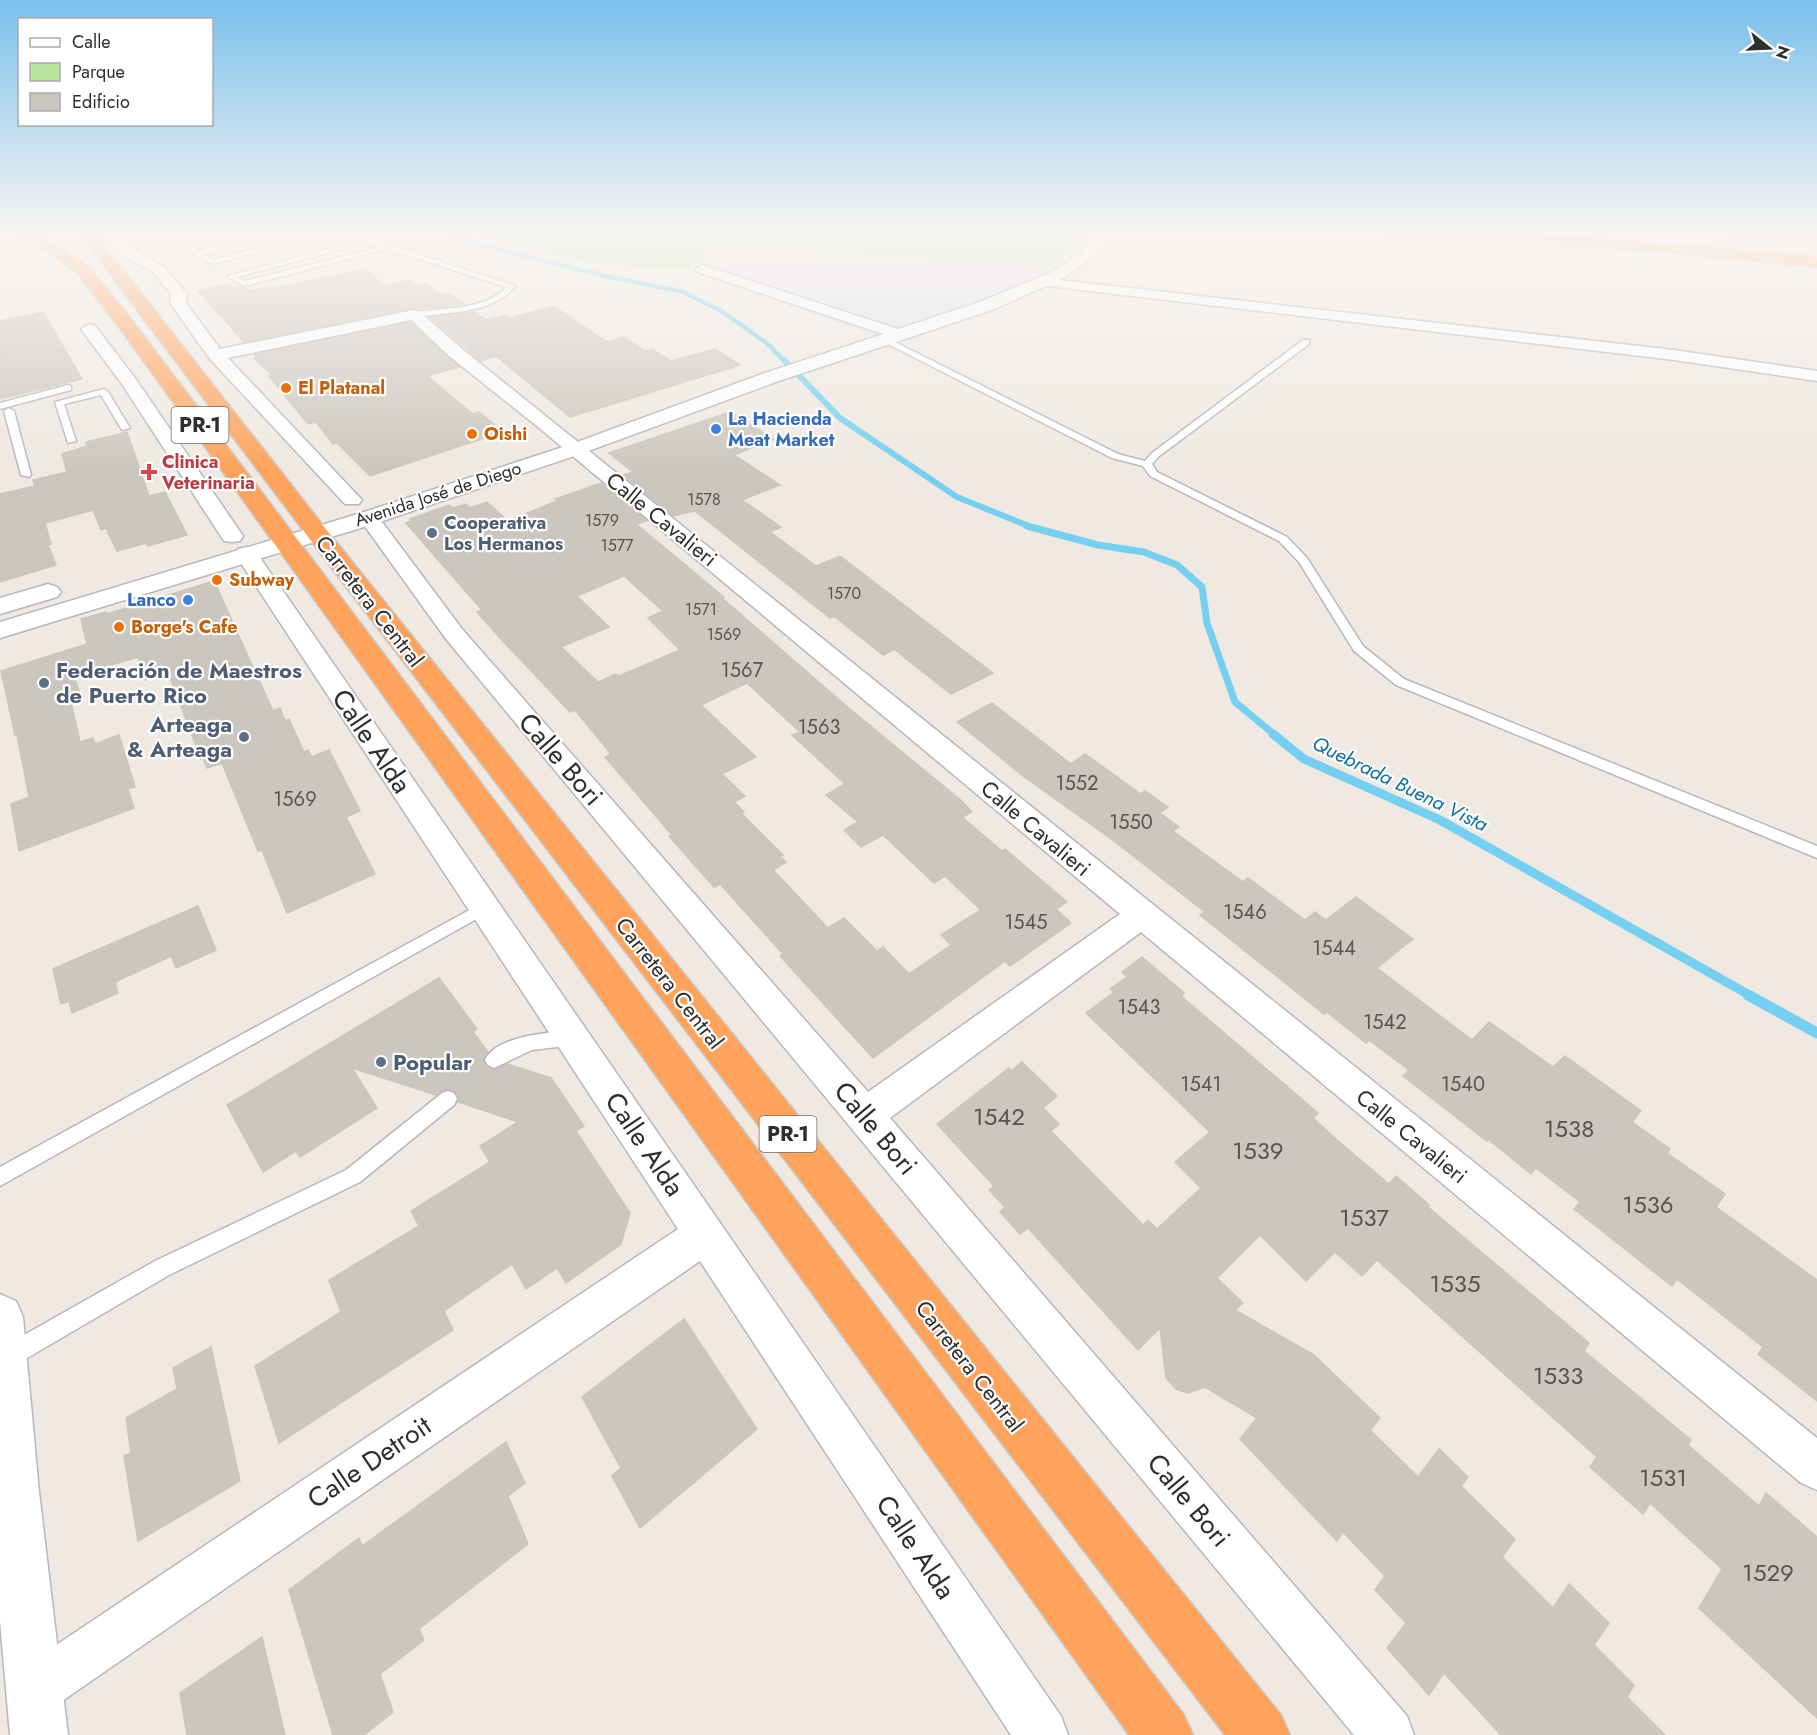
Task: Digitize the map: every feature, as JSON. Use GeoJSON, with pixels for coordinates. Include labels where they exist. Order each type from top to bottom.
{"type":"FeatureCollection","features":[{"type":"Feature","properties":{"kind":"highway","name":"Carretera Central"},"geometry":{"type":"LineString","coordinates":[[118,310],[297,529],[1260,1735]]}},
{"type":"Feature","properties":{"kind":"highway","name":"Carretera Central"},"geometry":{"type":"LineString","coordinates":[[139,310],[1164,1735]]}},
{"type":"Feature","properties":{"kind":"street","name":"Calle Bori"},"geometry":{"type":"LineString","coordinates":[[183,310],[216,355],[365,504],[454,634],[865,1115],[1388,1735]]}},
{"type":"Feature","properties":{"kind":"street"},"geometry":{"type":"LineString","coordinates":[[816,310],[892,337]]}},
{"type":"Feature","properties":{"kind":"street","name":"Avenida José de Diego"},"geometry":{"type":"LineString","coordinates":[[0,606],[297,529],[365,504],[557,441],[769,378],[974,310]]}},
{"type":"Feature","properties":{"kind":"street"},"geometry":{"type":"LineString","coordinates":[[1285,310],[1684,356],[1817,376]]}},
{"type":"Feature","properties":{"kind":"street"},"geometry":{"type":"LineString","coordinates":[[216,355],[414,315]]}},
{"type":"Feature","properties":{"kind":"street","name":"Calle Cavalieri"},"geometry":{"type":"LineString","coordinates":[[414,315],[557,441],[1142,915],[1817,1467]]}},
{"type":"Feature","properties":{"kind":"street","name":"Calle Alda"},"geometry":{"type":"LineString","coordinates":[[88,329],[129,382],[1042,1735]]}},
{"type":"Feature","properties":{"kind":"street","name":"Avenida José de Diego"},"geometry":{"type":"LineString","coordinates":[[0,630],[239,545]]}},
{"type":"Feature","properties":{"kind":"street"},"geometry":{"type":"LineString","coordinates":[[865,1115],[1142,915]]}},
{"type":"Feature","properties":{"kind":"street","name":"Calle Detroit"},"geometry":{"type":"LineString","coordinates":[[36,1713],[705,1234]]}},
{"type":"Feature","properties":{"kind":"street"},"geometry":{"type":"LineString","coordinates":[[2,1338],[7,1496],[36,1713]]}},
{"type":"Feature","properties":{"kind":"lane"},"geometry":{"type":"LineString","coordinates":[[414,315],[448,310]]}},
{"type":"Feature","properties":{"kind":"lane"},"geometry":{"type":"LineString","coordinates":[[892,337],[1115,456],[1148,464],[1153,474],[1283,539],[1303,560],[1358,648],[1400,682],[1817,852]]}},
{"type":"Feature","properties":{"kind":"lane"},"geometry":{"type":"LineString","coordinates":[[1148,464],[1155,455],[1306,342]]}},
{"type":"Feature","properties":{"kind":"lane"},"geometry":{"type":"LineString","coordinates":[[3,410],[71,385],[80,388],[72,399]]}},
{"type":"Feature","properties":{"kind":"lane"},"geometry":{"type":"LineString","coordinates":[[3,410],[59,402],[104,392],[125,428]]}},
{"type":"Feature","properties":{"kind":"lane"},"geometry":{"type":"LineString","coordinates":[[59,402],[71,441]]}},
{"type":"Feature","properties":{"kind":"lane"},"geometry":{"type":"LineString","coordinates":[[3,410],[26,474]]}},
{"type":"Feature","properties":{"kind":"lane"},"geometry":{"type":"LineString","coordinates":[[0,1177],[484,908]]}},
{"type":"Feature","properties":{"kind":"lane"},"geometry":{"type":"LineString","coordinates":[[494,1060],[507,1050],[544,1039],[573,1038]]}},
{"type":"Feature","properties":{"kind":"lane"},"geometry":{"type":"LineString","coordinates":[[2,1338],[162,1268],[353,1176],[448,1099]]}},
{"type":"Feature","properties":{"kind":"shaded area"},"geometry":{"type":"Polygon","coordinates":[[[801,310],[956,310],[868,334],[801,310]]]}},
{"type":"Feature","properties":{"kind":"building"},"geometry":{"type":"Polygon","coordinates":[[[215,310],[404,310],[244,342],[215,310]]]}},
{"type":"Feature","properties":{"kind":"building"},"geometry":{"type":"Polygon","coordinates":[[[539,310],[560,310],[607,342],[623,337],[645,351],[652,349],[671,361],[715,349],[740,365],[570,417],[496,356],[481,361],[430,317],[474,311],[486,320],[505,315],[509,318],[539,310]]]}},
{"type":"Feature","properties":{"kind":"building"},"geometry":{"type":"Polygon","coordinates":[[[43,312],[82,379],[0,399],[0,321],[43,312]]]}},
{"type":"Feature","properties":{"kind":"building"},"geometry":{"type":"Polygon","coordinates":[[[410,322],[459,367],[427,376],[473,414],[479,412],[503,432],[370,476],[337,443],[333,444],[316,422],[308,424],[269,376],[272,375],[254,358],[257,357],[255,355],[410,322]]]}},
{"type":"Feature","properties":{"kind":"building"},"geometry":{"type":"Polygon","coordinates":[[[730,412],[774,439],[734,455],[780,485],[742,500],[781,527],[770,532],[816,566],[840,556],[993,673],[951,694],[894,649],[883,655],[834,616],[830,618],[695,511],[673,516],[623,475],[633,472],[609,453],[730,412]]]}},
{"type":"Feature","properties":{"kind":"building"},"geometry":{"type":"Polygon","coordinates":[[[127,432],[149,496],[165,492],[187,535],[148,546],[146,543],[117,551],[106,528],[101,530],[93,510],[45,523],[51,544],[48,545],[56,565],[0,582],[0,494],[35,486],[33,480],[67,472],[62,454],[87,446],[86,442],[127,432]]]}},
{"type":"Feature","properties":{"kind":"building"},"geometry":{"type":"Polygon","coordinates":[[[601,483],[647,521],[636,524],[724,597],[722,598],[851,710],[963,802],[972,812],[962,817],[1002,851],[1005,849],[1067,902],[1056,909],[1071,923],[1010,966],[1005,961],[873,1058],[780,956],[783,954],[720,884],[714,887],[669,836],[672,835],[605,757],[611,754],[575,710],[570,712],[500,638],[477,612],[482,610],[406,523],[412,521],[410,519],[449,505],[453,508],[466,504],[470,508],[487,502],[508,521],[557,501],[555,499],[601,483]],[[624,576],[577,596],[609,627],[561,647],[598,682],[616,674],[619,676],[680,650],[648,618],[663,611],[624,576]],[[747,683],[701,705],[756,757],[722,774],[745,796],[734,802],[744,812],[742,814],[783,855],[780,856],[786,862],[773,870],[828,928],[844,918],[877,951],[883,947],[909,974],[951,945],[941,935],[981,910],[945,876],[934,883],[883,835],[861,847],[844,830],[858,822],[826,795],[845,784],[792,735],[800,732],[747,683]]]}},
{"type":"Feature","properties":{"kind":"building"},"geometry":{"type":"Polygon","coordinates":[[[214,581],[273,711],[280,708],[285,721],[289,719],[304,752],[308,750],[312,757],[329,750],[360,811],[346,817],[375,874],[287,913],[262,850],[258,851],[222,763],[207,768],[203,758],[201,759],[168,672],[145,680],[138,657],[74,676],[79,691],[69,694],[80,742],[93,738],[95,744],[119,735],[135,787],[128,789],[134,808],[19,851],[11,804],[29,797],[17,734],[15,735],[1,671],[87,644],[81,619],[106,612],[107,614],[214,581]]]}},
{"type":"Feature","properties":{"kind":"building"},"geometry":{"type":"Polygon","coordinates":[[[992,703],[1071,764],[1085,754],[1141,794],[1145,791],[1168,807],[1160,813],[1179,827],[1173,831],[1243,882],[1248,878],[1305,920],[1315,912],[1326,920],[1356,897],[1413,939],[1377,968],[1472,1040],[1489,1022],[1553,1067],[1565,1056],[1641,1111],[1632,1122],[1670,1149],[1667,1153],[1725,1194],[1716,1207],[1817,1280],[1817,1401],[1758,1354],[1763,1347],[1677,1279],[1672,1286],[1574,1209],[1580,1202],[1536,1168],[1531,1174],[1488,1139],[1487,1141],[1403,1076],[1409,1070],[1369,1040],[1366,1043],[1327,1012],[1324,1014],[1200,915],[1205,912],[1114,841],[1023,776],[957,722],[992,703]]]}},
{"type":"Feature","properties":{"kind":"building"},"geometry":{"type":"Polygon","coordinates":[[[198,906],[216,950],[176,968],[171,956],[115,982],[118,993],[72,1013],[69,1001],[61,1004],[53,969],[198,906]]]}},
{"type":"Feature","properties":{"kind":"building"},"geometry":{"type":"Polygon","coordinates":[[[1142,957],[1184,993],[1181,996],[1318,1113],[1313,1118],[1337,1140],[1389,1184],[1396,1176],[1429,1205],[1428,1207],[1589,1343],[1584,1351],[1691,1440],[1688,1445],[1759,1506],[1766,1493],[1817,1537],[1817,1718],[1699,1608],[1722,1569],[1650,1503],[1643,1514],[1590,1467],[1597,1457],[1377,1260],[1362,1276],[1335,1252],[1306,1281],[1260,1235],[1217,1278],[1243,1303],[1235,1310],[1314,1355],[1380,1418],[1370,1430],[1418,1477],[1439,1449],[1468,1477],[1461,1486],[1515,1539],[1502,1557],[1553,1608],[1569,1584],[1609,1623],[1594,1645],[1634,1685],[1627,1697],[1665,1735],[1501,1735],[1444,1673],[1429,1695],[1387,1648],[1406,1623],[1375,1590],[1385,1576],[1343,1532],[1337,1541],[1240,1439],[1257,1418],[1205,1387],[1188,1393],[1176,1389],[1166,1378],[1160,1328],[1138,1350],[1028,1228],[1020,1234],[1000,1212],[1005,1207],[989,1190],[994,1186],[937,1124],[1009,1068],[1011,1071],[1022,1062],[1057,1096],[1043,1108],[1059,1124],[1051,1131],[1143,1225],[1148,1220],[1157,1229],[1201,1188],[1175,1162],[1210,1132],[1086,1013],[1114,992],[1110,989],[1127,977],[1122,972],[1142,957]]]}},
{"type":"Feature","properties":{"kind":"building"},"geometry":{"type":"Polygon","coordinates":[[[439,978],[477,1029],[473,1032],[488,1052],[483,1059],[487,1067],[495,1070],[507,1064],[551,1078],[584,1126],[576,1131],[630,1213],[621,1244],[566,1283],[557,1268],[526,1289],[512,1264],[444,1311],[453,1330],[279,1443],[255,1366],[341,1312],[329,1280],[419,1226],[411,1211],[490,1162],[480,1146],[518,1122],[458,1102],[456,1092],[449,1089],[436,1095],[352,1068],[377,1108],[300,1157],[296,1151],[263,1172],[227,1105],[439,978]]]}},
{"type":"Feature","properties":{"kind":"building"},"geometry":{"type":"Polygon","coordinates":[[[684,1319],[757,1429],[640,1528],[612,1476],[621,1468],[582,1397],[684,1319]]]}},
{"type":"Feature","properties":{"kind":"building"},"geometry":{"type":"Polygon","coordinates":[[[211,1347],[240,1481],[138,1541],[124,1456],[131,1453],[126,1418],[177,1389],[173,1368],[211,1347]]]}},
{"type":"Feature","properties":{"kind":"building"},"geometry":{"type":"Polygon","coordinates":[[[506,1442],[525,1483],[508,1496],[528,1544],[419,1629],[424,1640],[380,1674],[393,1712],[364,1735],[333,1735],[289,1590],[359,1538],[362,1546],[506,1442]]]}},
{"type":"Feature","properties":{"kind":"building"},"geometry":{"type":"Polygon","coordinates":[[[262,1637],[285,1735],[187,1735],[180,1693],[262,1637]]]}},
{"type":"Feature","properties":{"kind":"waterway","name":"Quebrada Buena Vista"},"geometry":{"type":"LineString","coordinates":[[719,310],[768,344],[785,362]]}},
{"type":"Feature","properties":{"kind":"waterway","name":"Quebrada Buena Vista"},"geometry":{"type":"LineString","coordinates":[[784,360],[840,418],[957,497],[1031,527]]}},
{"type":"Feature","properties":{"kind":"waterway","name":"Quebrada Buena Vista"},"geometry":{"type":"LineString","coordinates":[[1027,526],[1098,545],[1144,552],[1177,565],[1202,587],[1207,623],[1235,702],[1275,735]]}},
{"type":"Feature","properties":{"kind":"waterway","name":"Quebrada Buena Vista"},"geometry":{"type":"LineString","coordinates":[[1273,734],[1304,759],[1440,820],[1751,996]]}},
{"type":"Feature","properties":{"kind":"waterway","name":"Quebrada Buena Vista"},"geometry":{"type":"LineString","coordinates":[[1748,995],[1817,1033]]}},
{"type":"Feature","properties":{"kind":"place","name":"El Platanal"},"geometry":{"type":"Point","coordinates":[286,388]}},
{"type":"Feature","properties":{"kind":"place","name":"La Hacienda Meat Market"},"geometry":{"type":"Point","coordinates":[716,429]}},
{"type":"Feature","properties":{"kind":"place","name":"Oishi"},"geometry":{"type":"Point","coordinates":[472,434]}},
{"type":"Feature","properties":{"kind":"place","name":"Clinica Veterinaria"},"geometry":{"type":"Point","coordinates":[149,472]}},
{"type":"Feature","properties":{"kind":"place","name":"Cooperativa Los Hermanos"},"geometry":{"type":"Point","coordinates":[432,533]}},
{"type":"Feature","properties":{"kind":"place","name":"Subway"},"geometry":{"type":"Point","coordinates":[217,580]}},
{"type":"Feature","properties":{"kind":"place","name":"Lanco"},"geometry":{"type":"Point","coordinates":[188,600]}},
{"type":"Feature","properties":{"kind":"place","name":"Borge's Cafe"},"geometry":{"type":"Point","coordinates":[119,627]}},
{"type":"Feature","properties":{"kind":"place","name":"Federación de Maestros de Puerto Rico"},"geometry":{"type":"Point","coordinates":[44,683]}},
{"type":"Feature","properties":{"kind":"place","name":"Arteaga & Arteaga"},"geometry":{"type":"Point","coordinates":[244,737]}},
{"type":"Feature","properties":{"kind":"place","name":"Popular"},"geometry":{"type":"Point","coordinates":[381,1062]}}]}
